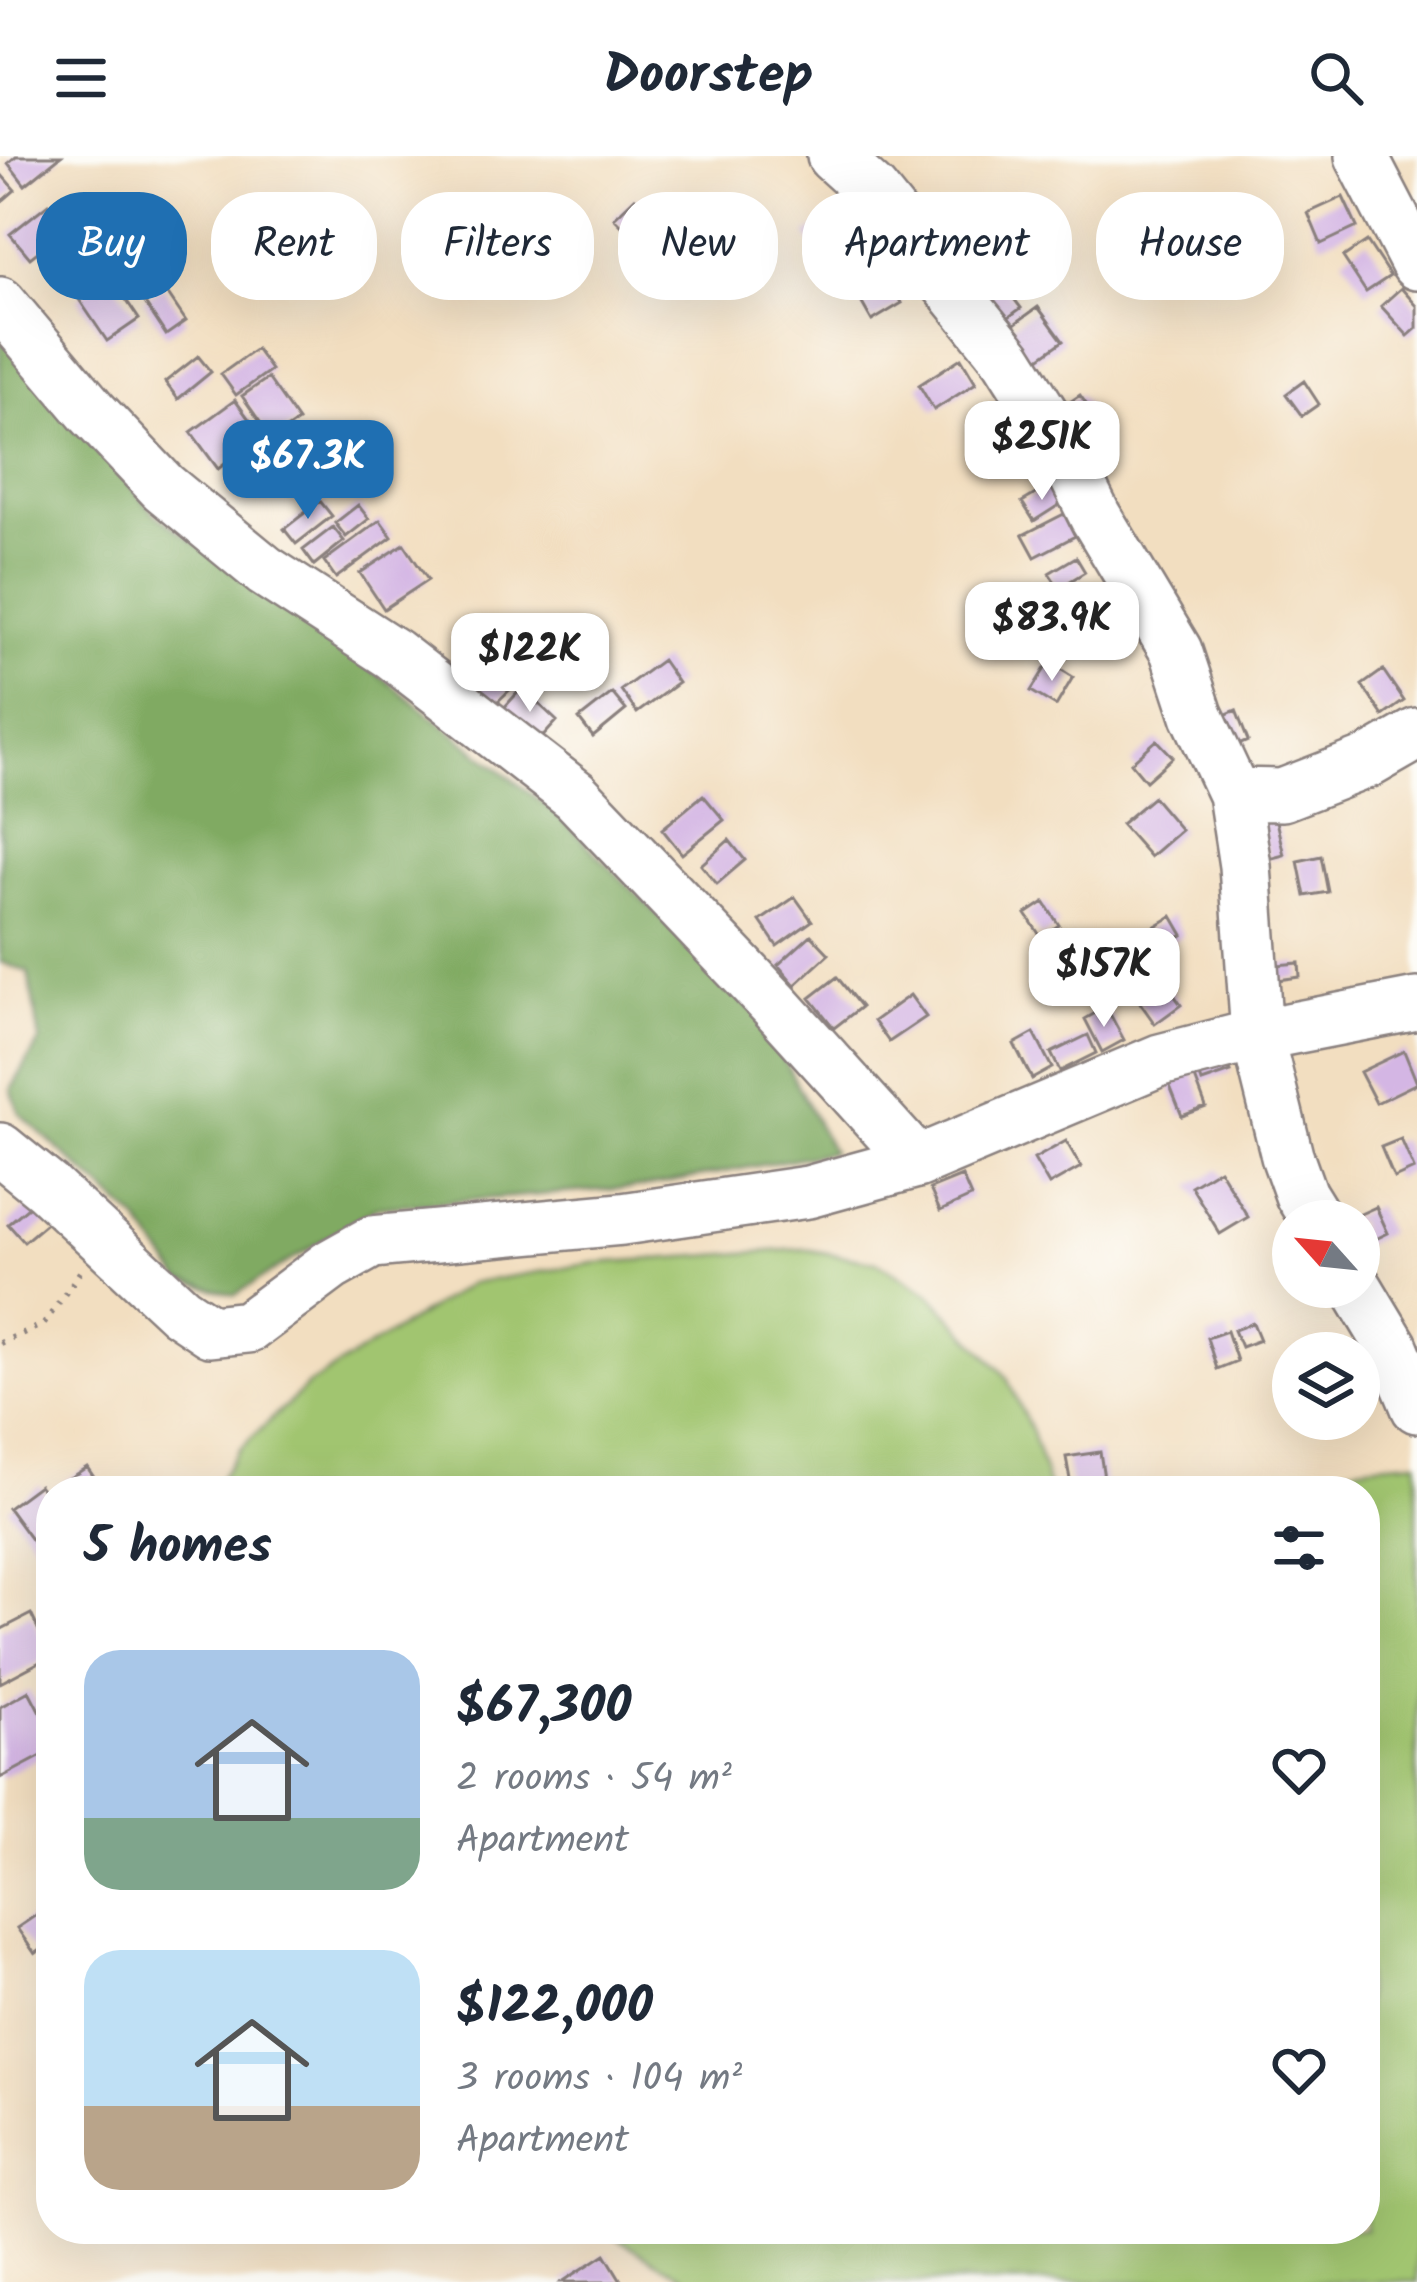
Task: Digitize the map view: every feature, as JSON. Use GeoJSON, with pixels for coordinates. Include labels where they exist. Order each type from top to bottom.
{"type":"FeatureCollection","features":[{"type":"Feature","properties":{"kind":"street"},"geometry":{"type":"LineString","coordinates":[[833,156],[873,192],[1008,359],[1176,651],[1197,715],[1234,794],[1245,866],[1257,1035],[1287,1156],[1303,1200]]}},
{"type":"Feature","properties":{"kind":"street"},"geometry":{"type":"LineString","coordinates":[[1361,156],[1417,264]]}},
{"type":"Feature","properties":{"kind":"street"},"geometry":{"type":"LineString","coordinates":[[0,303],[163,487],[265,571],[393,654],[575,795],[916,1162]]}},
{"type":"Feature","properties":{"kind":"street"},"geometry":{"type":"LineString","coordinates":[[1234,794],[1282,795],[1370,761],[1417,734]]}},
{"type":"Feature","properties":{"kind":"street"},"geometry":{"type":"LineString","coordinates":[[0,1149],[180,1311],[211,1330],[248,1327],[331,1265],[372,1242],[622,1220],[786,1196],[916,1162],[1160,1060],[1257,1035],[1417,1004]]}},
{"type":"Feature","properties":{"kind":"street"},"geometry":{"type":"LineString","coordinates":[[1369,1308],[1392,1347],[1417,1407]]}},
{"type":"Feature","properties":{"kind":"path"},"geometry":{"type":"LineString","coordinates":[[0,1343],[44,1324],[104,1240]]}},
{"type":"Feature","properties":{"kind":"green space"},"geometry":{"type":"Polygon","coordinates":[[[0,334],[155,514],[382,677],[558,815],[764,1021],[832,1152],[643,1187],[377,1207],[235,1295],[181,1280],[138,1221],[20,1114],[11,1090],[40,1040],[28,972],[0,962],[0,334]]]}},
{"type":"Feature","properties":{"kind":"green space"},"geometry":{"type":"Polygon","coordinates":[[[804,1249],[877,1262],[931,1295],[1006,1376],[1045,1476],[222,1476],[238,1451],[308,1385],[471,1283],[595,1263],[804,1249]]]}},
{"type":"Feature","properties":{"kind":"green space"},"geometry":{"type":"Polygon","coordinates":[[[1417,1461],[1417,2282],[692,2282],[627,2244],[1380,2244],[1380,1476],[1319,1476],[1417,1461]]]}},
{"type":"Feature","properties":{"kind":"building"},"geometry":{"type":"Polygon","coordinates":[[[16,156],[61,156],[25,185],[8,163],[16,156]]]}},
{"type":"Feature","properties":{"kind":"building"},"geometry":{"type":"Polygon","coordinates":[[[0,173],[15,190],[0,203],[0,173]]]}},
{"type":"Feature","properties":{"kind":"building"},"geometry":{"type":"Polygon","coordinates":[[[1343,197],[1357,227],[1321,244],[1308,213],[1343,197]]]}},
{"type":"Feature","properties":{"kind":"building"},"geometry":{"type":"Polygon","coordinates":[[[36,213],[36,253],[30,258],[10,234],[36,213]]]}},
{"type":"Feature","properties":{"kind":"building"},"geometry":{"type":"Polygon","coordinates":[[[1367,241],[1390,276],[1366,292],[1343,257],[1367,241]]]}},
{"type":"Feature","properties":{"kind":"building"},"geometry":{"type":"Polygon","coordinates":[[[1401,288],[1417,306],[1417,328],[1408,336],[1381,306],[1401,288]]]}},
{"type":"Feature","properties":{"kind":"building"},"geometry":{"type":"Polygon","coordinates":[[[79,300],[126,300],[139,319],[107,341],[79,300]]]}},
{"type":"Feature","properties":{"kind":"building"},"geometry":{"type":"Polygon","coordinates":[[[143,300],[172,300],[186,321],[166,335],[143,300]]]}},
{"type":"Feature","properties":{"kind":"building"},"geometry":{"type":"Polygon","coordinates":[[[860,300],[900,300],[902,303],[872,321],[860,300]]]}},
{"type":"Feature","properties":{"kind":"building"},"geometry":{"type":"Polygon","coordinates":[[[979,300],[1015,300],[1021,308],[998,325],[979,300]]]}},
{"type":"Feature","properties":{"kind":"building"},"geometry":{"type":"Polygon","coordinates":[[[1038,307],[1063,341],[1031,364],[1006,330],[1038,307]]]}},
{"type":"Feature","properties":{"kind":"building"},"geometry":{"type":"Polygon","coordinates":[[[256,349],[271,370],[236,395],[221,374],[256,349]]]}},
{"type":"Feature","properties":{"kind":"building"},"geometry":{"type":"Polygon","coordinates":[[[198,356],[211,372],[178,399],[165,382],[198,356]]]}},
{"type":"Feature","properties":{"kind":"building"},"geometry":{"type":"Polygon","coordinates":[[[961,358],[976,383],[934,410],[919,385],[961,358]]]}},
{"type":"Feature","properties":{"kind":"building"},"geometry":{"type":"Polygon","coordinates":[[[268,378],[298,421],[272,439],[242,396],[268,378]]]}},
{"type":"Feature","properties":{"kind":"building"},"geometry":{"type":"Polygon","coordinates":[[[1304,381],[1319,404],[1302,416],[1286,394],[1304,381]]]}},
{"type":"Feature","properties":{"kind":"building"},"geometry":{"type":"Polygon","coordinates":[[[1080,395],[1100,424],[1076,440],[1057,411],[1080,395]]]}},
{"type":"Feature","properties":{"kind":"building"},"geometry":{"type":"Polygon","coordinates":[[[235,400],[262,437],[218,469],[191,432],[235,400]]]}},
{"type":"Feature","properties":{"kind":"building"},"geometry":{"type":"Polygon","coordinates":[[[1051,485],[1062,503],[1034,521],[1022,502],[1051,485]]]}},
{"type":"Feature","properties":{"kind":"building"},"geometry":{"type":"Polygon","coordinates":[[[320,501],[332,516],[296,544],[284,529],[320,501]]]}},
{"type":"Feature","properties":{"kind":"building"},"geometry":{"type":"Polygon","coordinates":[[[358,505],[369,519],[346,537],[335,523],[358,505]]]}},
{"type":"Feature","properties":{"kind":"building"},"geometry":{"type":"Polygon","coordinates":[[[1064,514],[1075,536],[1035,557],[1023,535],[1064,514]]]}},
{"type":"Feature","properties":{"kind":"building"},"geometry":{"type":"Polygon","coordinates":[[[380,520],[392,537],[336,578],[324,561],[380,520]]]}},
{"type":"Feature","properties":{"kind":"building"},"geometry":{"type":"Polygon","coordinates":[[[333,527],[344,541],[314,565],[303,550],[333,527]]]}},
{"type":"Feature","properties":{"kind":"building"},"geometry":{"type":"Polygon","coordinates":[[[404,544],[428,580],[384,609],[360,573],[404,544]]]}},
{"type":"Feature","properties":{"kind":"building"},"geometry":{"type":"Polygon","coordinates":[[[1076,557],[1085,572],[1059,588],[1049,573],[1076,557]]]}},
{"type":"Feature","properties":{"kind":"building"},"geometry":{"type":"Polygon","coordinates":[[[1069,594],[1085,612],[1057,637],[1041,619],[1069,594]]]}},
{"type":"Feature","properties":{"kind":"building"},"geometry":{"type":"Polygon","coordinates":[[[559,632],[581,656],[554,681],[533,658],[559,632]]]}},
{"type":"Feature","properties":{"kind":"building"},"geometry":{"type":"Polygon","coordinates":[[[496,659],[518,682],[494,705],[472,682],[496,659]]]}},
{"type":"Feature","properties":{"kind":"building"},"geometry":{"type":"Polygon","coordinates":[[[662,660],[678,683],[637,713],[621,690],[662,660]]]}},
{"type":"Feature","properties":{"kind":"building"},"geometry":{"type":"Polygon","coordinates":[[[1049,662],[1073,677],[1056,706],[1031,691],[1049,662]]]}},
{"type":"Feature","properties":{"kind":"building"},"geometry":{"type":"Polygon","coordinates":[[[1383,670],[1404,701],[1383,716],[1362,685],[1383,670]]]}},
{"type":"Feature","properties":{"kind":"building"},"geometry":{"type":"Polygon","coordinates":[[[522,688],[557,721],[538,742],[502,710],[522,688]]]}},
{"type":"Feature","properties":{"kind":"building"},"geometry":{"type":"Polygon","coordinates":[[[612,693],[626,710],[593,737],[579,719],[612,693]]]}},
{"type":"Feature","properties":{"kind":"building"},"geometry":{"type":"Polygon","coordinates":[[[1236,710],[1248,741],[1225,751],[1213,720],[1236,710]]]}},
{"type":"Feature","properties":{"kind":"building"},"geometry":{"type":"Polygon","coordinates":[[[1157,740],[1173,757],[1146,781],[1131,763],[1157,740]]]}},
{"type":"Feature","properties":{"kind":"building"},"geometry":{"type":"Polygon","coordinates":[[[703,795],[724,820],[682,854],[662,829],[703,795]]]}},
{"type":"Feature","properties":{"kind":"building"},"geometry":{"type":"Polygon","coordinates":[[[1153,797],[1181,830],[1150,857],[1121,824],[1153,797]]]}},
{"type":"Feature","properties":{"kind":"building"},"geometry":{"type":"Polygon","coordinates":[[[1275,817],[1284,855],[1269,859],[1259,822],[1275,817]]]}},
{"type":"Feature","properties":{"kind":"building"},"geometry":{"type":"Polygon","coordinates":[[[729,840],[745,860],[717,884],[701,865],[729,840]]]}},
{"type":"Feature","properties":{"kind":"building"},"geometry":{"type":"Polygon","coordinates":[[[1321,856],[1328,892],[1305,896],[1298,861],[1321,856]]]}},
{"type":"Feature","properties":{"kind":"building"},"geometry":{"type":"Polygon","coordinates":[[[795,897],[812,921],[777,946],[760,921],[795,897]]]}},
{"type":"Feature","properties":{"kind":"building"},"geometry":{"type":"Polygon","coordinates":[[[1044,902],[1059,925],[1041,937],[1026,914],[1044,902]]]}},
{"type":"Feature","properties":{"kind":"building"},"geometry":{"type":"Polygon","coordinates":[[[1172,916],[1183,935],[1151,954],[1139,936],[1172,916]]]}},
{"type":"Feature","properties":{"kind":"building"},"geometry":{"type":"Polygon","coordinates":[[[811,935],[829,954],[795,985],[778,965],[811,935]]]}},
{"type":"Feature","properties":{"kind":"building"},"geometry":{"type":"Polygon","coordinates":[[[1150,961],[1181,1005],[1155,1024],[1124,980],[1150,961]]]}},
{"type":"Feature","properties":{"kind":"building"},"geometry":{"type":"Polygon","coordinates":[[[1299,963],[1300,977],[1277,980],[1276,965],[1299,963]]]}},
{"type":"Feature","properties":{"kind":"building"},"geometry":{"type":"Polygon","coordinates":[[[837,977],[861,1007],[834,1028],[810,998],[837,977]]]}},
{"type":"Feature","properties":{"kind":"building"},"geometry":{"type":"Polygon","coordinates":[[[910,995],[926,1017],[889,1042],[874,1021],[910,995]]]}},
{"type":"Feature","properties":{"kind":"building"},"geometry":{"type":"Polygon","coordinates":[[[1106,1007],[1124,1040],[1102,1052],[1085,1019],[1106,1007]]]}},
{"type":"Feature","properties":{"kind":"building"},"geometry":{"type":"Polygon","coordinates":[[[1034,1033],[1052,1068],[1032,1079],[1014,1044],[1034,1033]]]}},
{"type":"Feature","properties":{"kind":"building"},"geometry":{"type":"Polygon","coordinates":[[[1088,1035],[1096,1053],[1060,1071],[1051,1053],[1088,1035]]]}},
{"type":"Feature","properties":{"kind":"building"},"geometry":{"type":"Polygon","coordinates":[[[1224,1051],[1231,1072],[1202,1082],[1195,1061],[1224,1051]]]}},
{"type":"Feature","properties":{"kind":"building"},"geometry":{"type":"Polygon","coordinates":[[[1404,1051],[1417,1083],[1376,1103],[1360,1072],[1404,1051]]]}},
{"type":"Feature","properties":{"kind":"building"},"geometry":{"type":"Polygon","coordinates":[[[1191,1067],[1206,1107],[1182,1116],[1166,1076],[1191,1067]]]}},
{"type":"Feature","properties":{"kind":"building"},"geometry":{"type":"Polygon","coordinates":[[[1401,1139],[1414,1169],[1394,1178],[1381,1147],[1401,1139]]]}},
{"type":"Feature","properties":{"kind":"building"},"geometry":{"type":"Polygon","coordinates":[[[1066,1141],[1081,1167],[1049,1185],[1034,1159],[1066,1141]]]}},
{"type":"Feature","properties":{"kind":"building"},"geometry":{"type":"Polygon","coordinates":[[[1219,1169],[1248,1217],[1220,1234],[1191,1186],[1219,1169]]]}},
{"type":"Feature","properties":{"kind":"building"},"geometry":{"type":"Polygon","coordinates":[[[962,1176],[971,1197],[940,1211],[930,1189],[962,1176]]]}},
{"type":"Feature","properties":{"kind":"building"},"geometry":{"type":"Polygon","coordinates":[[[34,1202],[50,1220],[24,1242],[8,1224],[34,1202]]]}},
{"type":"Feature","properties":{"kind":"building"},"geometry":{"type":"Polygon","coordinates":[[[1253,1323],[1260,1340],[1241,1347],[1234,1330],[1253,1323]]]}},
{"type":"Feature","properties":{"kind":"building"},"geometry":{"type":"Polygon","coordinates":[[[1227,1331],[1237,1361],[1217,1369],[1207,1338],[1227,1331]]]}},
{"type":"Feature","properties":{"kind":"building"},"geometry":{"type":"Polygon","coordinates":[[[1100,1452],[1104,1476],[1069,1476],[1066,1457],[1100,1452]]]}},
{"type":"Feature","properties":{"kind":"building"},"geometry":{"type":"Polygon","coordinates":[[[87,1467],[93,1476],[73,1476],[87,1467]]]}},
{"type":"Feature","properties":{"kind":"building"},"geometry":{"type":"Polygon","coordinates":[[[36,1487],[36,1546],[8,1508],[36,1487]]]}},
{"type":"Feature","properties":{"kind":"building"},"geometry":{"type":"Polygon","coordinates":[[[31,1614],[36,1624],[36,1664],[0,1683],[0,1630],[31,1614]]]}},
{"type":"Feature","properties":{"kind":"building"},"geometry":{"type":"Polygon","coordinates":[[[29,1691],[36,1704],[36,1759],[0,1778],[0,1707],[29,1691]]]}},
{"type":"Feature","properties":{"kind":"building"},"geometry":{"type":"Polygon","coordinates":[[[36,1915],[36,1953],[35,1954],[17,1928],[36,1915]]]}},
{"type":"Feature","properties":{"kind":"building"},"geometry":{"type":"Polygon","coordinates":[[[605,2254],[622,2282],[562,2282],[605,2254]]]}}]}
